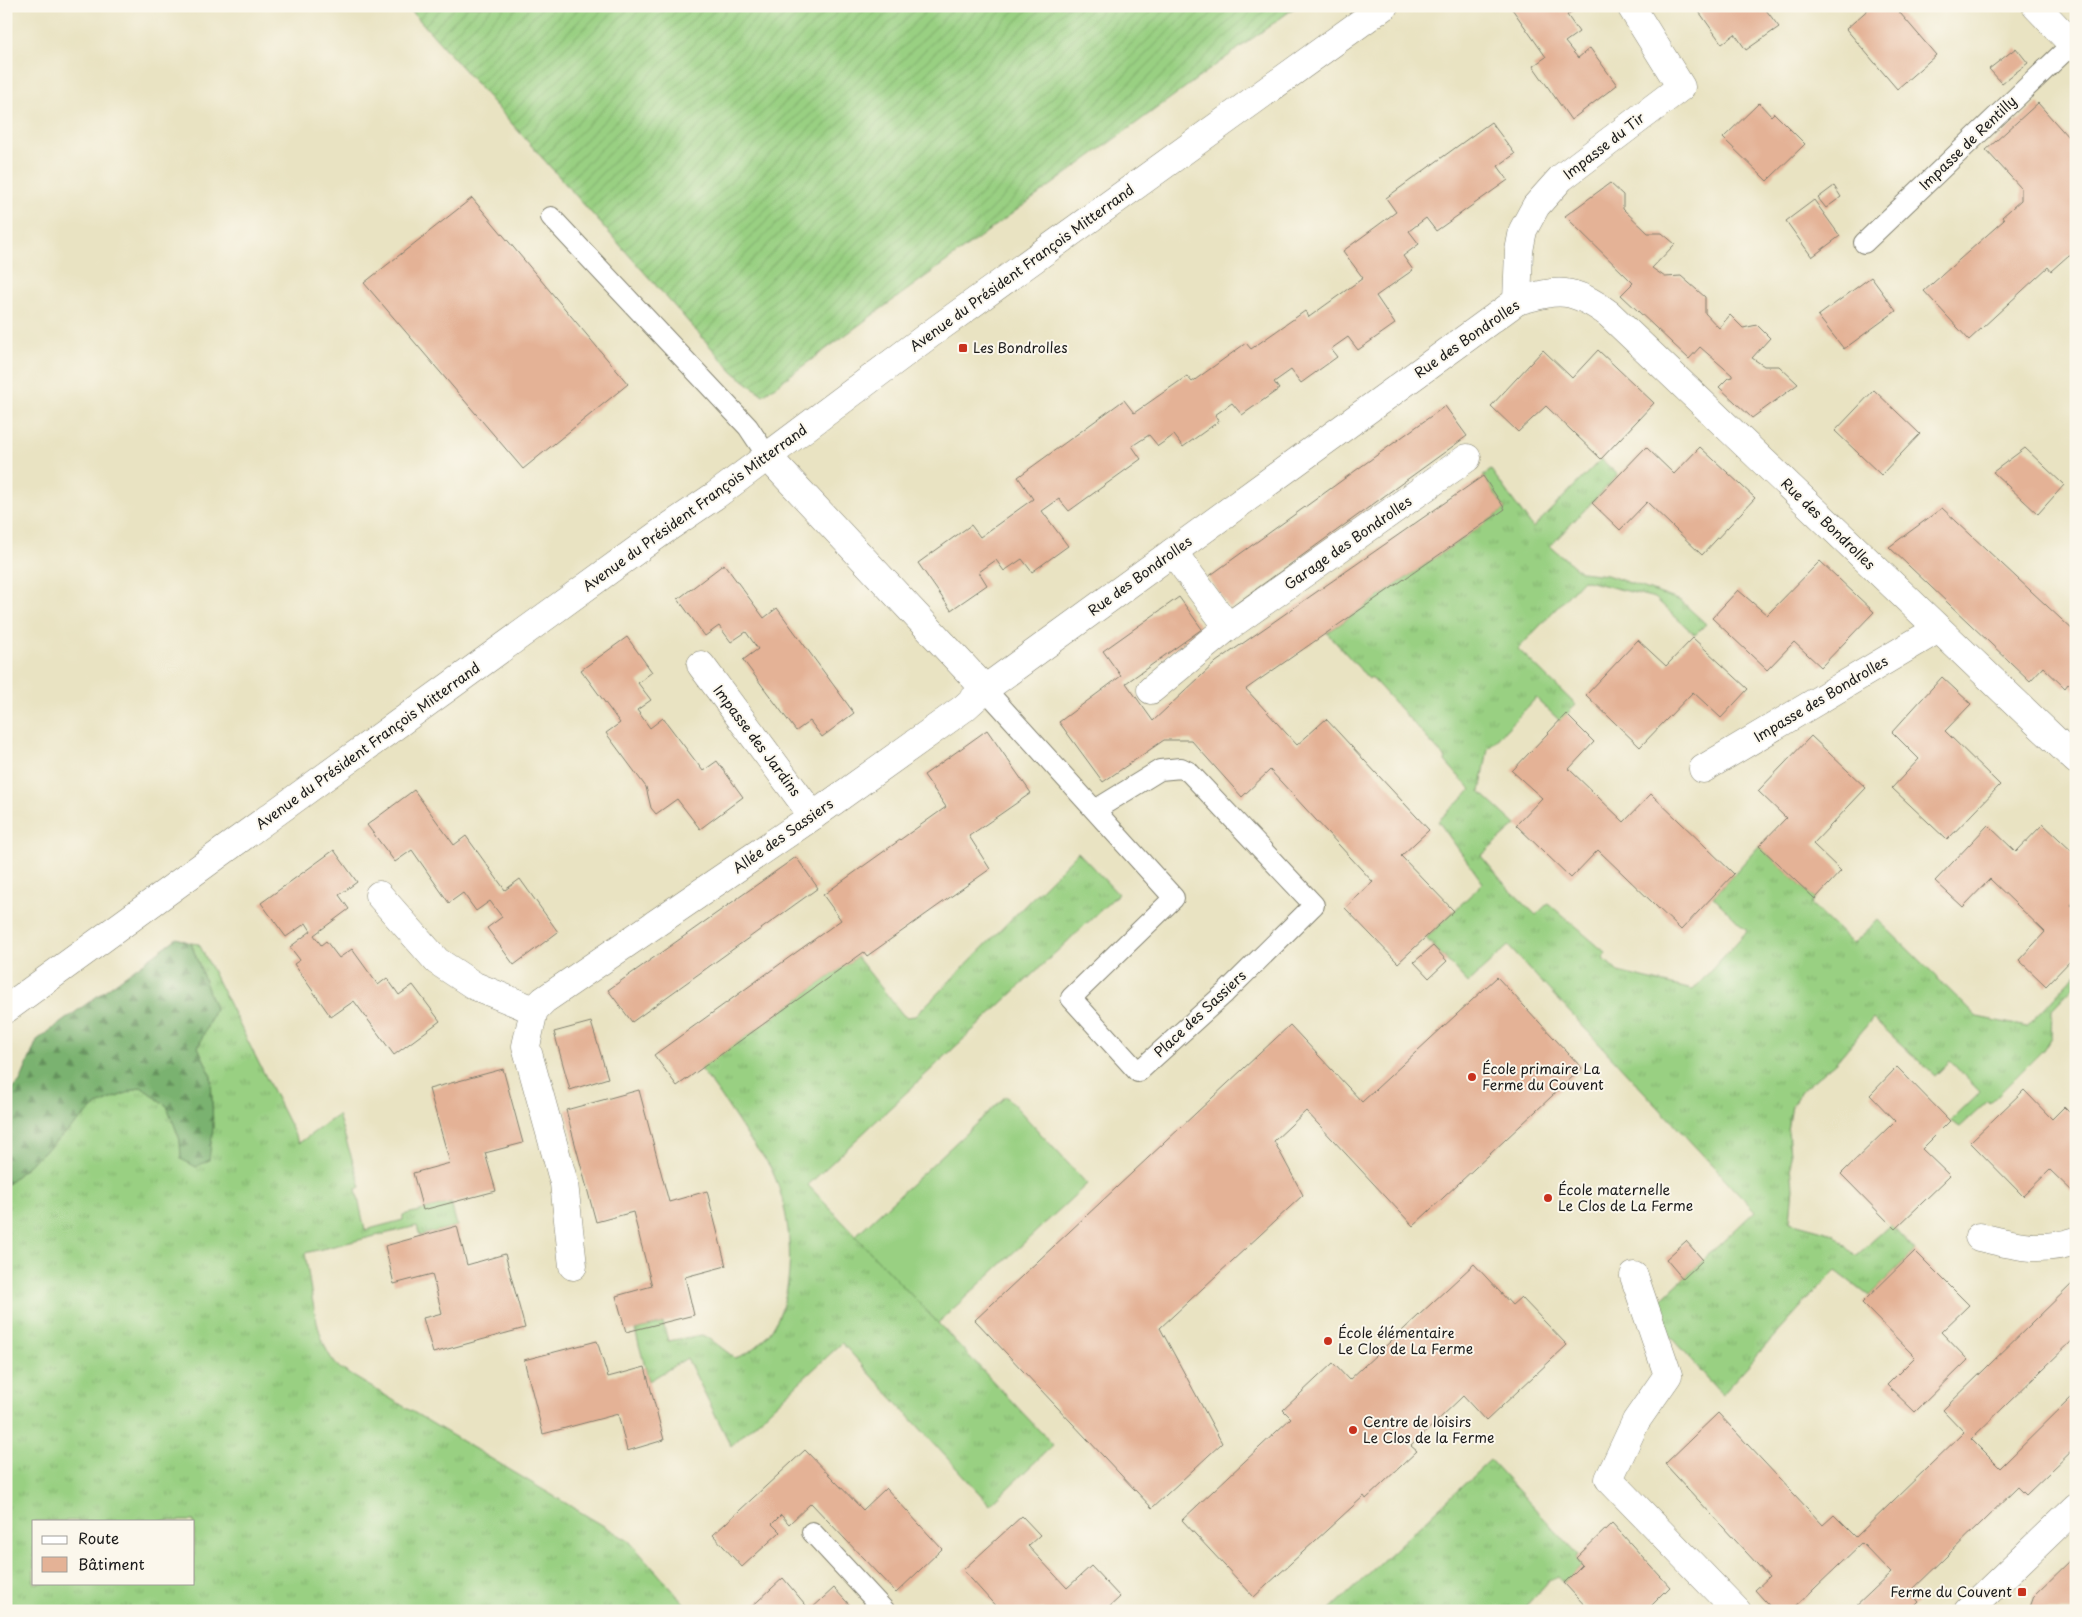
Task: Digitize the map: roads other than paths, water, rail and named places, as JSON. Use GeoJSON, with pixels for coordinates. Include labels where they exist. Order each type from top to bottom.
{"type":"FeatureCollection","features":[{"type":"Feature","properties":{"kind":"street","name":"Avenue du Président François Mitterrand"},"geometry":{"type":"LineString","coordinates":[[6,1009],[663,531],[716,495],[929,335],[1384,6]]}},
{"type":"Feature","properties":{"kind":"street","name":"Impasse du Tir"},"geometry":{"type":"LineString","coordinates":[[1517,301],[1518,250],[1523,230],[1536,206],[1561,178],[1680,87],[1632,8]]}},
{"type":"Feature","properties":{"kind":"street"},"geometry":{"type":"LineString","coordinates":[[2047,10],[2074,46]]}},
{"type":"Feature","properties":{"kind":"street","name":"Rue des Bondrolles"},"geometry":{"type":"LineString","coordinates":[[985,689],[1517,301],[1546,293],[1574,294],[1589,300],[1608,314],[2076,760]]}},
{"type":"Feature","properties":{"kind":"street"},"geometry":{"type":"LineString","coordinates":[[768,457],[985,689]]}},
{"type":"Feature","properties":{"kind":"street","name":"Garage des Bondrolles"},"geometry":{"type":"LineString","coordinates":[[1151,690],[1228,627],[1467,458]]}},
{"type":"Feature","properties":{"kind":"street"},"geometry":{"type":"LineString","coordinates":[[1173,552],[1228,627]]}},
{"type":"Feature","properties":{"kind":"street","name":"Impasse des Bondrolles"},"geometry":{"type":"LineString","coordinates":[[1703,769],[1938,629]]}},
{"type":"Feature","properties":{"kind":"street","name":"Impasse des Jardins"},"geometry":{"type":"LineString","coordinates":[[700,666],[813,816]]}},
{"type":"Feature","properties":{"kind":"street","name":"Allée des Sassiers"},"geometry":{"type":"LineString","coordinates":[[534,1010],[544,1000],[813,816],[964,708],[985,689]]}},
{"type":"Feature","properties":{"kind":"street"},"geometry":{"type":"LineString","coordinates":[[379,895],[437,961],[475,986],[534,1010],[526,1046],[564,1183],[573,1266]]}},
{"type":"Feature","properties":{"kind":"street"},"geometry":{"type":"LineString","coordinates":[[1978,1237],[2030,1248],[2057,1247],[2076,1241]]}},
{"type":"Feature","properties":{"kind":"street"},"geometry":{"type":"LineString","coordinates":[[1634,1276],[1668,1375],[1636,1421],[1609,1479],[1737,1611]]}},
{"type":"Feature","properties":{"kind":"street"},"geometry":{"type":"LineString","coordinates":[[1968,1611],[2076,1507]]}},
{"type":"Feature","properties":{"kind":"lane","name":"Impasse de Rentilly"},"geometry":{"type":"LineString","coordinates":[[1864,243],[2074,46]]}},
{"type":"Feature","properties":{"kind":"lane"},"geometry":{"type":"LineString","coordinates":[[551,217],[748,426],[768,457]]}},
{"type":"Feature","properties":{"kind":"lane","name":"Place des Sassiers"},"geometry":{"type":"LineString","coordinates":[[985,689],[1174,898],[1070,998],[1138,1072],[1224,993],[1314,906],[1190,772],[1182,768],[1160,770],[1095,810]]}},
{"type":"Feature","properties":{"kind":"lane"},"geometry":{"type":"LineString","coordinates":[[812,1532],[885,1611]]}},
{"type":"Feature","properties":{"kind":"place","name":"Les Bondrolles"},"geometry":{"type":"Point","coordinates":[963,348]}},
{"type":"Feature","properties":{"kind":"place","name":"École primaire La Ferme du Couvent"},"geometry":{"type":"Point","coordinates":[1472,1077]}},
{"type":"Feature","properties":{"kind":"place","name":"École maternelle Le Clos de La Ferme"},"geometry":{"type":"Point","coordinates":[1548,1198]}},
{"type":"Feature","properties":{"kind":"place","name":"École élémentaire Le Clos de La Ferme"},"geometry":{"type":"Point","coordinates":[1328,1341]}},
{"type":"Feature","properties":{"kind":"place","name":"Centre de loisirs Le Clos de la Ferme"},"geometry":{"type":"Point","coordinates":[1353,1430]}},
{"type":"Feature","properties":{"kind":"place","name":"Ferme du Couvent"},"geometry":{"type":"Point","coordinates":[2022,1592]}}]}
